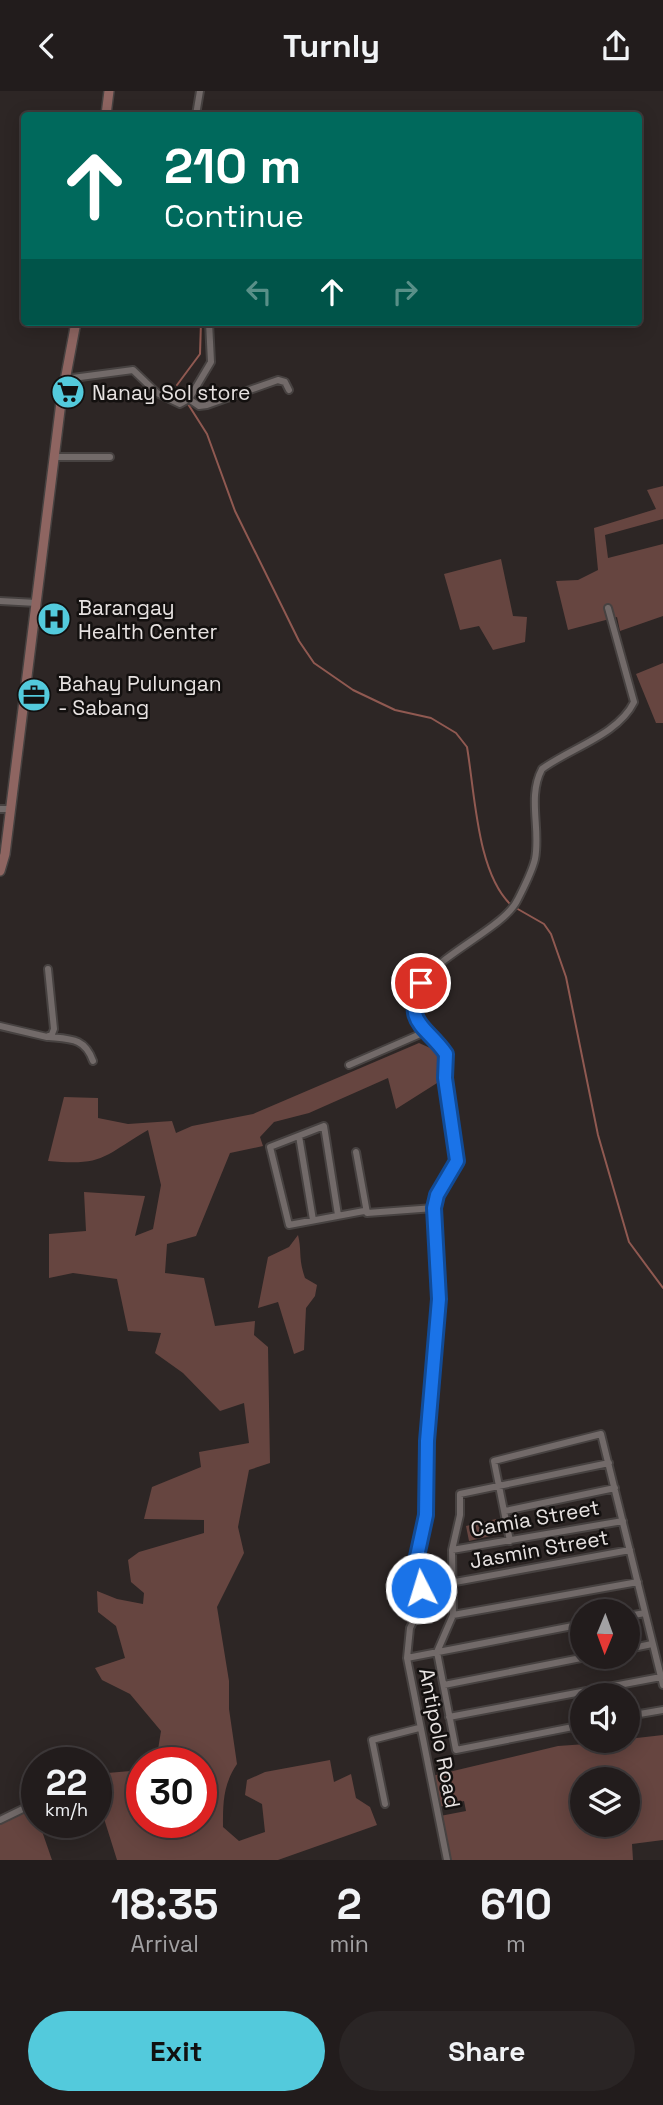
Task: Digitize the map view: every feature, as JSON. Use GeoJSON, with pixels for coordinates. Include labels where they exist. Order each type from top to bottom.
{"type":"FeatureCollection","features":[{"type":"Feature","properties":{"kind":"main road"},"geometry":{"type":"LineString","coordinates":[[106,112],[109,91]]}},
{"type":"Feature","properties":{"kind":"main road"},"geometry":{"type":"LineString","coordinates":[[0,871],[54,457],[75,326]]}},
{"type":"Feature","properties":{"kind":"street"},"geometry":{"type":"LineString","coordinates":[[196,112],[200,91]]}},
{"type":"Feature","properties":{"kind":"street"},"geometry":{"type":"LineString","coordinates":[[65,380],[133,370],[157,393],[180,404],[189,399],[211,362],[209,326]]}},
{"type":"Feature","properties":{"kind":"street"},"geometry":{"type":"LineString","coordinates":[[189,399],[201,406],[278,380],[285,382],[289,390]]}},
{"type":"Feature","properties":{"kind":"street"},"geometry":{"type":"LineString","coordinates":[[54,457],[110,457]]}},
{"type":"Feature","properties":{"kind":"street"},"geometry":{"type":"LineString","coordinates":[[0,601],[37,603]]}},
{"type":"Feature","properties":{"kind":"street"},"geometry":{"type":"LineString","coordinates":[[338,1215],[324,1126],[270,1147],[289,1225],[364,1211],[434,1208],[437,1195],[457,1161],[457,1145],[445,1078],[446,1054],[416,1022],[413,1009],[421,983],[433,967],[498,923],[517,902],[534,860],[534,793],[541,769],[600,734],[629,713],[634,702],[608,608]]}},
{"type":"Feature","properties":{"kind":"street"},"geometry":{"type":"LineString","coordinates":[[0,809],[10,809]]}},
{"type":"Feature","properties":{"kind":"street"},"geometry":{"type":"LineString","coordinates":[[47,1037],[54,1029],[48,969]]}},
{"type":"Feature","properties":{"kind":"street"},"geometry":{"type":"LineString","coordinates":[[0,1026],[47,1037],[79,1040],[87,1046],[93,1061]]}},
{"type":"Feature","properties":{"kind":"street"},"geometry":{"type":"LineString","coordinates":[[349,1065],[425,1032]]}},
{"type":"Feature","properties":{"kind":"street"},"geometry":{"type":"LineString","coordinates":[[299,1136],[313,1220]]}},
{"type":"Feature","properties":{"kind":"street"},"geometry":{"type":"LineString","coordinates":[[356,1152],[364,1211]]}},
{"type":"Feature","properties":{"kind":"street","name":"Antipolo Road"},"geometry":{"type":"LineString","coordinates":[[434,1208],[439,1299],[426,1515],[416,1561],[421,1588],[419,1610],[410,1628],[407,1658],[447,1860]]}},
{"type":"Feature","properties":{"kind":"street"},"geometry":{"type":"LineString","coordinates":[[510,1541],[494,1461],[601,1434],[663,1685]]}},
{"type":"Feature","properties":{"kind":"street"},"geometry":{"type":"LineString","coordinates":[[570,1728],[456,1750],[438,1652],[453,1615],[453,1550],[460,1515],[460,1494],[499,1483],[609,1463]]}},
{"type":"Feature","properties":{"kind":"street"},"geometry":{"type":"LineString","coordinates":[[505,1511],[615,1487]]}},
{"type":"Feature","properties":{"kind":"street","name":"Camia Street"},"geometry":{"type":"LineString","coordinates":[[453,1550],[623,1521]]}},
{"type":"Feature","properties":{"kind":"street","name":"Jasmin Street"},"geometry":{"type":"LineString","coordinates":[[455,1582],[630,1550]]}},
{"type":"Feature","properties":{"kind":"street"},"geometry":{"type":"LineString","coordinates":[[453,1615],[638,1582]]}},
{"type":"Feature","properties":{"kind":"street"},"geometry":{"type":"LineString","coordinates":[[640,1614],[645,1613]]}},
{"type":"Feature","properties":{"kind":"street"},"geometry":{"type":"LineString","coordinates":[[407,1658],[570,1627]]}},
{"type":"Feature","properties":{"kind":"street"},"geometry":{"type":"LineString","coordinates":[[640,1646],[652,1644]]}},
{"type":"Feature","properties":{"kind":"street"},"geometry":{"type":"LineString","coordinates":[[443,1685],[570,1660]]}},
{"type":"Feature","properties":{"kind":"street"},"geometry":{"type":"LineString","coordinates":[[449,1717],[661,1677]]}},
{"type":"Feature","properties":{"kind":"street"},"geometry":{"type":"LineString","coordinates":[[640,1714],[663,1710]]}},
{"type":"Feature","properties":{"kind":"street"},"geometry":{"type":"LineString","coordinates":[[385,1804],[372,1740],[419,1728]]}},
{"type":"Feature","properties":{"kind":"street"},"geometry":{"type":"LineString","coordinates":[[0,1820],[21,1810]]}},
{"type":"Feature","properties":{"kind":"shaded area"},"geometry":{"type":"Polygon","coordinates":[[[663,486],[663,519],[605,535],[608,558],[663,544],[663,616],[620,631],[617,617],[568,630],[556,581],[578,580],[598,570],[594,528],[656,509],[647,490],[663,486]]]}},
{"type":"Feature","properties":{"kind":"shaded area"},"geometry":{"type":"Polygon","coordinates":[[[501,559],[513,616],[527,617],[525,642],[493,650],[479,626],[460,630],[444,574],[501,559]]]}},
{"type":"Feature","properties":{"kind":"shaded area"},"geometry":{"type":"Polygon","coordinates":[[[663,663],[663,723],[656,723],[636,674],[663,663]]]}},
{"type":"Feature","properties":{"kind":"shaded area"},"geometry":{"type":"Polygon","coordinates":[[[419,1043],[437,1051],[445,1078],[396,1109],[388,1078],[309,1113],[274,1122],[260,1137],[263,1146],[230,1153],[196,1236],[167,1244],[165,1273],[204,1278],[215,1326],[255,1321],[254,1335],[268,1347],[270,1463],[249,1470],[238,1527],[244,1553],[217,1607],[229,1681],[229,1709],[237,1764],[225,1794],[223,1827],[239,1841],[265,1832],[262,1804],[245,1795],[247,1780],[265,1772],[330,1760],[334,1782],[351,1774],[356,1798],[370,1807],[377,1825],[278,1860],[117,1860],[110,1838],[112,1773],[126,1771],[126,1838],[217,1838],[217,1747],[158,1747],[161,1731],[130,1694],[102,1680],[95,1668],[125,1658],[116,1626],[98,1612],[97,1591],[117,1599],[143,1604],[144,1593],[131,1582],[128,1560],[139,1552],[204,1533],[204,1520],[144,1519],[152,1487],[201,1467],[199,1452],[249,1443],[244,1403],[220,1411],[183,1373],[155,1353],[161,1333],[128,1331],[117,1279],[73,1273],[49,1278],[49,1234],[86,1231],[84,1192],[145,1196],[135,1236],[153,1229],[161,1185],[148,1130],[111,1153],[92,1161],[48,1161],[64,1097],[98,1098],[98,1118],[128,1124],[172,1121],[176,1133],[192,1126],[253,1114],[419,1043]]]}},
{"type":"Feature","properties":{"kind":"shaded area"},"geometry":{"type":"Polygon","coordinates":[[[298,1235],[305,1278],[317,1285],[315,1296],[306,1308],[304,1350],[294,1354],[278,1302],[258,1308],[268,1257],[289,1247],[298,1235]]]}},
{"type":"Feature","properties":{"kind":"shaded area"},"geometry":{"type":"Polygon","coordinates":[[[496,1519],[499,1534],[469,1541],[466,1526],[496,1519]]]}},
{"type":"Feature","properties":{"kind":"shaded area"},"geometry":{"type":"Polygon","coordinates":[[[663,1735],[663,1840],[632,1844],[633,1860],[448,1860],[440,1816],[466,1811],[464,1801],[439,1807],[432,1776],[570,1745],[570,1753],[640,1753],[640,1738],[663,1735]]]}},
{"type":"Feature","properties":{"kind":"shaded area"},"geometry":{"type":"Polygon","coordinates":[[[21,1814],[21,1838],[44,1838],[52,1860],[0,1860],[0,1823],[21,1814]]]}},
{"type":"Feature","properties":{"kind":"waterway"},"geometry":{"type":"LineString","coordinates":[[177,385],[200,354],[201,326]]}},
{"type":"Feature","properties":{"kind":"waterway"},"geometry":{"type":"LineString","coordinates":[[188,404],[207,434],[235,511],[299,641],[314,663],[353,690],[395,710],[431,718],[456,733],[467,747],[484,853],[500,891],[511,905]]}},
{"type":"Feature","properties":{"kind":"waterway"},"geometry":{"type":"LineString","coordinates":[[516,908],[544,924],[551,934],[566,977],[598,1135],[629,1242],[663,1288]]}},
{"type":"Feature","properties":{"kind":"place","name":"Nanay Sol store"},"geometry":{"type":"Point","coordinates":[68,392]}},
{"type":"Feature","properties":{"kind":"place","name":"Barangay Health Center"},"geometry":{"type":"Point","coordinates":[54,619]}},
{"type":"Feature","properties":{"kind":"place","name":"Bahay Pulungan - Sabang"},"geometry":{"type":"Point","coordinates":[34,695]}},
{"type":"Feature","properties":{"kind":"route"},"geometry":{"type":"LineString","coordinates":[[421,983],[413,1009],[416,1022],[446,1054],[445,1078],[457,1145],[457,1161],[437,1195],[434,1208],[439,1299],[427,1441],[426,1515],[416,1561],[421,1588]]}}]}
